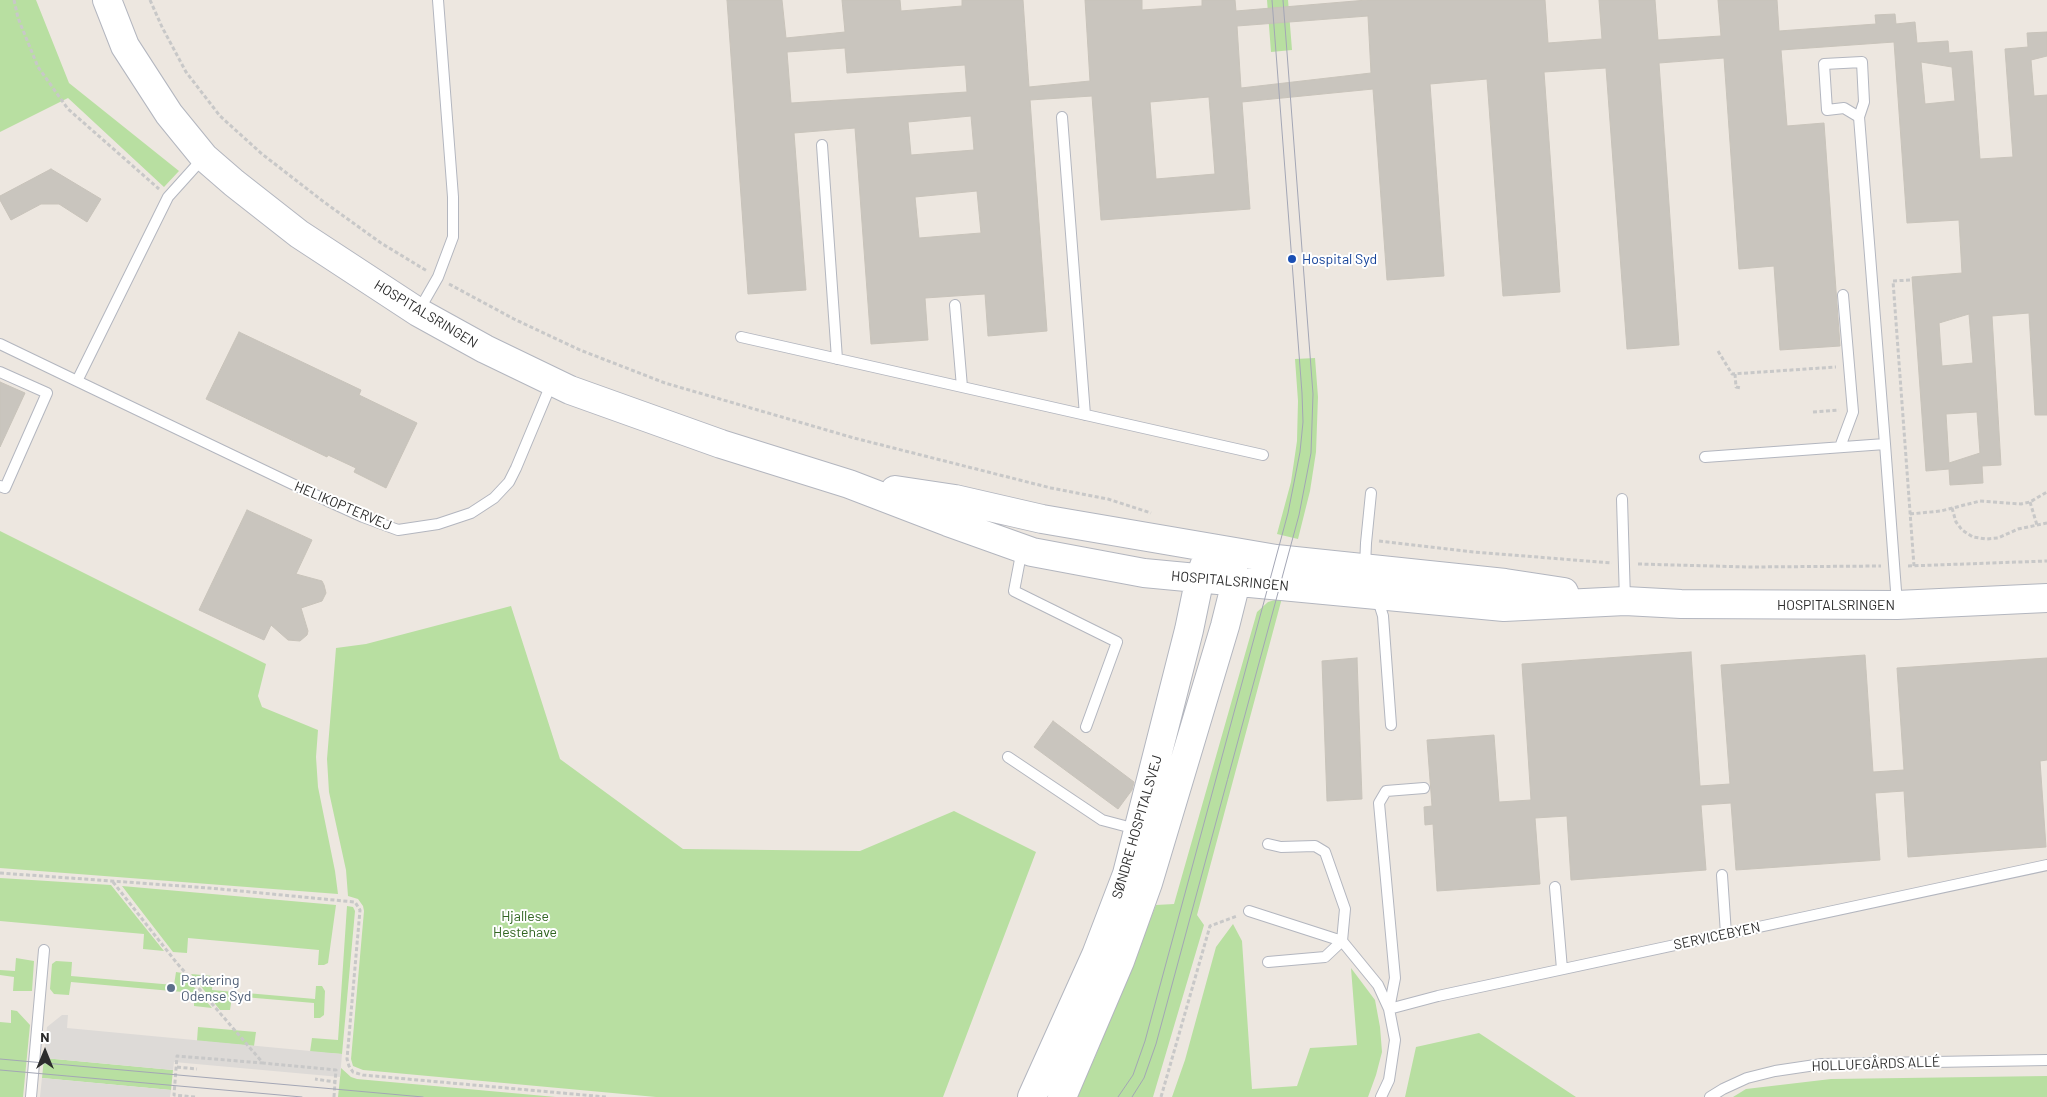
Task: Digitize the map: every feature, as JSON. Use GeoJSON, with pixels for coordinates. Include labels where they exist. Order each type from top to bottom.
{"type":"FeatureCollection","features":[{"type":"Feature","properties":{"kind":"street","name":"HOSPITALSRINGEN"},"geometry":{"type":"LineString","coordinates":[[107,0],[125,46],[169,114],[204,157],[299,234],[418,312],[485,349],[570,390],[721,444],[849,484],[1022,548],[1144,573],[1218,567]]}},
{"type":"Feature","properties":{"kind":"street","name":"HOSPITALSRINGEN"},"geometry":{"type":"LineString","coordinates":[[849,484],[955,499],[1042,519],[1218,567],[1262,584],[1472,580],[1624,601],[1681,604],[1897,605],[2047,598]]}},
{"type":"Feature","properties":{"kind":"street"},"geometry":{"type":"LineString","coordinates":[[948,522],[1218,567],[1241,566],[1371,582]]}},
{"type":"Feature","properties":{"kind":"street","name":"SØNDRE HOSPITALSVEJ"},"geometry":{"type":"LineString","coordinates":[[1032,1097],[1096,955],[1127,874],[1152,833],[1225,626],[1218,567]]}},
{"type":"Feature","properties":{"kind":"street","name":"SØNDRE HOSPITALSVEJ"},"geometry":{"type":"LineString","coordinates":[[1062,1097],[1120,961],[1148,883],[1152,833],[1189,630],[1218,567]]}},
{"type":"Feature","properties":{"kind":"street","name":"HOSPITALSRINGEN"},"geometry":{"type":"LineString","coordinates":[[1371,582],[1504,606],[1624,601]]}},
{"type":"Feature","properties":{"kind":"street"},"geometry":{"type":"LineString","coordinates":[[1152,833],[1211,717],[1239,632],[1252,600],[1262,584]]}},
{"type":"Feature","properties":{"kind":"lane"},"geometry":{"type":"LineString","coordinates":[[418,312],[438,278],[453,237],[453,197],[438,0]]}},
{"type":"Feature","properties":{"kind":"lane"},"geometry":{"type":"LineString","coordinates":[[1859,117],[1844,108],[1827,110],[1824,64],[1862,62],[1864,102],[1859,117],[1897,605]]}},
{"type":"Feature","properties":{"kind":"lane"},"geometry":{"type":"LineString","coordinates":[[1062,117],[1084,415]]}},
{"type":"Feature","properties":{"kind":"lane"},"geometry":{"type":"LineString","coordinates":[[822,145],[837,359]]}},
{"type":"Feature","properties":{"kind":"lane"},"geometry":{"type":"LineString","coordinates":[[77,381],[168,197],[204,157]]}},
{"type":"Feature","properties":{"kind":"lane"},"geometry":{"type":"LineString","coordinates":[[1840,447],[1853,409],[1843,295]]}},
{"type":"Feature","properties":{"kind":"lane"},"geometry":{"type":"LineString","coordinates":[[955,305],[962,387]]}},
{"type":"Feature","properties":{"kind":"lane"},"geometry":{"type":"LineString","coordinates":[[741,337],[1263,455]]}},
{"type":"Feature","properties":{"kind":"lane","name":"HELIKOPTERVEJ"},"geometry":{"type":"LineString","coordinates":[[0,344],[330,502],[398,530],[438,524],[471,513],[494,498],[508,482],[516,468],[552,381]]}},
{"type":"Feature","properties":{"kind":"lane"},"geometry":{"type":"LineString","coordinates":[[0,372],[47,393],[5,488],[0,486]]}},
{"type":"Feature","properties":{"kind":"lane"},"geometry":{"type":"LineString","coordinates":[[1705,456],[1885,444]]}},
{"type":"Feature","properties":{"kind":"lane"},"geometry":{"type":"LineString","coordinates":[[1371,493],[1366,542],[1371,582],[1384,616],[1391,725]]}},
{"type":"Feature","properties":{"kind":"lane"},"geometry":{"type":"LineString","coordinates":[[1622,499],[1624,601]]}},
{"type":"Feature","properties":{"kind":"lane"},"geometry":{"type":"LineString","coordinates":[[1022,548],[1014,591],[1118,642],[1086,727]]}},
{"type":"Feature","properties":{"kind":"lane"},"geometry":{"type":"LineString","coordinates":[[1008,757],[1102,820],[1152,833]]}},
{"type":"Feature","properties":{"kind":"lane"},"geometry":{"type":"LineString","coordinates":[[1389,1009],[1395,978],[1380,803],[1386,791],[1424,788]]}},
{"type":"Feature","properties":{"kind":"lane"},"geometry":{"type":"LineString","coordinates":[[1268,844],[1281,847],[1315,846],[1325,852],[1345,909],[1342,940],[1325,957],[1268,962]]}},
{"type":"Feature","properties":{"kind":"lane","name":"SERVICEBYEN"},"geometry":{"type":"LineString","coordinates":[[1389,1009],[1415,1001],[2047,865]]}},
{"type":"Feature","properties":{"kind":"lane"},"geometry":{"type":"LineString","coordinates":[[1722,875],[1726,934]]}},
{"type":"Feature","properties":{"kind":"lane"},"geometry":{"type":"LineString","coordinates":[[1556,887],[1562,969]]}},
{"type":"Feature","properties":{"kind":"lane"},"geometry":{"type":"LineString","coordinates":[[1249,911],[1342,940],[1378,985],[1389,1009],[1395,1040],[1389,1080],[1381,1097]]}},
{"type":"Feature","properties":{"kind":"lane"},"geometry":{"type":"LineString","coordinates":[[30,1097],[44,950]]}},
{"type":"Feature","properties":{"kind":"lane","name":"HOLLUFGÅRDS ALLÉ"},"geometry":{"type":"LineString","coordinates":[[1710,1097],[1747,1078],[1775,1071],[1822,1064],[2047,1060]]}},
{"type":"Feature","properties":{"kind":"path"},"geometry":{"type":"LineString","coordinates":[[14,0],[18,18],[38,68],[68,109],[168,197]]}},
{"type":"Feature","properties":{"kind":"path"},"geometry":{"type":"LineString","coordinates":[[150,0],[186,72],[220,116],[262,154],[381,243],[438,278],[514,319],[580,350],[665,383],[863,441],[1051,488],[1108,499],[1156,515]]}},
{"type":"Feature","properties":{"kind":"path"},"geometry":{"type":"LineString","coordinates":[[1910,280],[1893,282],[1914,566]]}},
{"type":"Feature","properties":{"kind":"path"},"geometry":{"type":"LineString","coordinates":[[1718,351],[1732,374],[1836,366],[1837,375]]}},
{"type":"Feature","properties":{"kind":"path"},"geometry":{"type":"LineString","coordinates":[[1810,368],[1811,376]]}},
{"type":"Feature","properties":{"kind":"path"},"geometry":{"type":"LineString","coordinates":[[1735,374],[1736,387],[1741,388]]}},
{"type":"Feature","properties":{"kind":"path"},"geometry":{"type":"LineString","coordinates":[[1839,401],[1840,410]]}},
{"type":"Feature","properties":{"kind":"path"},"geometry":{"type":"LineString","coordinates":[[1882,406],[1901,405]]}},
{"type":"Feature","properties":{"kind":"path"},"geometry":{"type":"LineString","coordinates":[[1813,412],[1853,409]]}},
{"type":"Feature","properties":{"kind":"path"},"geometry":{"type":"LineString","coordinates":[[1910,514],[1941,511],[1980,501],[2021,504],[2030,502],[2047,492]]}},
{"type":"Feature","properties":{"kind":"path"},"geometry":{"type":"LineString","coordinates":[[2030,502],[2037,525]]}},
{"type":"Feature","properties":{"kind":"path"},"geometry":{"type":"LineString","coordinates":[[1952,508],[1956,522],[1962,530],[1973,537],[1998,538],[2018,529],[2047,523]]}},
{"type":"Feature","properties":{"kind":"path"},"geometry":{"type":"LineString","coordinates":[[0,873],[219,889],[343,900],[357,903],[360,910],[347,1059],[351,1070],[356,1073],[606,1097]]}},
{"type":"Feature","properties":{"kind":"path"},"geometry":{"type":"LineString","coordinates":[[113,881],[176,962],[264,1063]]}},
{"type":"Feature","properties":{"kind":"path"},"geometry":{"type":"LineString","coordinates":[[1160,1097],[1210,926],[1249,911]]}},
{"type":"Feature","properties":{"kind":"path"},"geometry":{"type":"LineString","coordinates":[[195,1097],[174,1096],[178,1056],[336,1070],[334,1097]]}},
{"type":"Feature","properties":{"kind":"path"},"geometry":{"type":"LineString","coordinates":[[177,1067],[197,1069]]}},
{"type":"Feature","properties":{"kind":"path"},"geometry":{"type":"LineString","coordinates":[[315,1079],[335,1082]]}},
{"type":"Feature","properties":{"kind":"green space"},"geometry":{"type":"Polygon","coordinates":[[[0,0],[36,0],[69,83],[179,171],[164,187],[68,98],[0,132],[0,0]]]}},
{"type":"Feature","properties":{"kind":"green space"},"geometry":{"type":"Polygon","coordinates":[[[1267,0],[1288,0],[1292,50],[1271,52],[1267,0]]]}},
{"type":"Feature","properties":{"kind":"green space"},"geometry":{"type":"Polygon","coordinates":[[[1315,358],[1318,397],[1316,452],[1310,491],[1298,539],[1277,534],[1291,482],[1297,441],[1298,401],[1295,359],[1315,358]]]}},
{"type":"Feature","properties":{"kind":"green space"},"geometry":{"type":"Polygon","coordinates":[[[0,531],[266,664],[258,696],[262,707],[318,730],[316,757],[318,787],[338,894],[0,868],[0,531]]]}},
{"type":"Feature","properties":{"kind":"green space"},"geometry":{"type":"Polygon","coordinates":[[[1282,598],[1197,915],[1204,925],[1153,1097],[1076,1097],[1095,1057],[1156,905],[1174,904],[1257,612],[1268,602],[1282,598]]]}},
{"type":"Feature","properties":{"kind":"green space","name":"Hjallese Hestehave"},"geometry":{"type":"Polygon","coordinates":[[[511,606],[560,759],[683,849],[860,851],[954,811],[1036,852],[943,1097],[656,1097],[363,1070],[353,1066],[351,1059],[364,911],[358,899],[348,896],[346,870],[329,792],[327,759],[336,648],[366,644],[511,606]]]}},
{"type":"Feature","properties":{"kind":"green space"},"geometry":{"type":"Polygon","coordinates":[[[0,878],[111,885],[164,951],[143,949],[144,934],[0,921],[0,878]]]}},
{"type":"Feature","properties":{"kind":"green space"},"geometry":{"type":"Polygon","coordinates":[[[122,886],[336,905],[328,963],[318,965],[319,950],[188,938],[187,953],[173,952],[122,886]]]}},
{"type":"Feature","properties":{"kind":"green space"},"geometry":{"type":"Polygon","coordinates":[[[347,906],[353,907],[355,911],[342,1054],[310,1052],[312,1038],[338,1040],[347,906]]]}},
{"type":"Feature","properties":{"kind":"green space"},"geometry":{"type":"Polygon","coordinates":[[[1233,924],[1242,941],[1252,1089],[1297,1086],[1310,1048],[1357,1045],[1351,968],[1375,1000],[1380,1027],[1382,1052],[1368,1097],[1172,1097],[1185,1060],[1216,947],[1233,924]]]}},
{"type":"Feature","properties":{"kind":"green space"},"geometry":{"type":"Polygon","coordinates":[[[16,958],[34,961],[32,991],[13,991],[14,977],[0,975],[0,970],[15,971],[16,958]]]}},
{"type":"Feature","properties":{"kind":"green space"},"geometry":{"type":"Polygon","coordinates":[[[56,961],[72,962],[71,976],[174,985],[176,972],[182,973],[212,1008],[194,1006],[194,993],[71,982],[69,995],[54,994],[50,989],[52,964],[56,961]]]}},
{"type":"Feature","properties":{"kind":"green space"},"geometry":{"type":"Polygon","coordinates":[[[191,974],[213,976],[212,990],[315,999],[316,986],[322,986],[325,991],[324,1015],[320,1018],[314,1018],[314,1003],[232,996],[230,1010],[220,1010],[191,974]]]}},
{"type":"Feature","properties":{"kind":"green space"},"geometry":{"type":"Polygon","coordinates":[[[11,1010],[17,1011],[30,1025],[23,1097],[0,1097],[0,1022],[11,1023],[11,1010]]]}},
{"type":"Feature","properties":{"kind":"green space"},"geometry":{"type":"Polygon","coordinates":[[[198,1027],[256,1032],[254,1046],[197,1041],[198,1027]]]}},
{"type":"Feature","properties":{"kind":"green space"},"geometry":{"type":"Polygon","coordinates":[[[1479,1033],[1576,1097],[1405,1097],[1416,1047],[1479,1033]]]}},
{"type":"Feature","properties":{"kind":"green space"},"geometry":{"type":"Polygon","coordinates":[[[44,1058],[173,1070],[171,1090],[42,1078],[44,1058]]]}},
{"type":"Feature","properties":{"kind":"green space"},"geometry":{"type":"Polygon","coordinates":[[[341,1068],[351,1077],[357,1079],[556,1097],[338,1097],[341,1068]]]}},
{"type":"Feature","properties":{"kind":"green space"},"geometry":{"type":"Polygon","coordinates":[[[2047,1076],[2047,1097],[1733,1097],[1746,1089],[1831,1079],[2047,1076]]]}},
{"type":"Feature","properties":{"kind":"shaded area"},"geometry":{"type":"Polygon","coordinates":[[[62,1015],[68,1015],[67,1028],[342,1054],[340,1077],[174,1062],[173,1070],[44,1058],[47,1027],[62,1015]]]}},
{"type":"Feature","properties":{"kind":"shaded area"},"geometry":{"type":"Polygon","coordinates":[[[42,1078],[171,1090],[170,1097],[40,1097],[42,1078]]]}},
{"type":"Feature","properties":{"kind":"building"},"geometry":{"type":"Polygon","coordinates":[[[727,0],[782,0],[786,38],[845,32],[842,0],[900,0],[901,11],[962,6],[962,0],[1023,0],[1029,87],[1090,81],[1085,0],[1142,0],[1142,10],[1202,6],[1202,0],[1235,0],[1236,11],[1367,0],[1545,0],[1548,43],[1602,39],[1599,0],[1655,0],[1658,40],[1721,36],[1718,0],[1777,0],[1779,31],[1876,24],[1875,15],[1895,14],[1896,24],[1915,22],[1917,43],[1948,41],[1949,53],[1972,51],[1980,159],[2013,157],[2005,49],[2028,47],[2027,33],[2047,32],[2047,56],[2031,60],[2034,96],[2047,95],[2047,415],[2035,415],[2029,313],[1992,316],[2001,465],[1982,466],[1983,483],[1950,485],[1949,469],[1926,471],[1912,277],[1962,273],[1959,220],[1907,223],[1894,42],[1781,50],[1787,126],[1824,123],[1840,346],[1780,350],[1774,266],[1739,269],[1724,58],[1659,63],[1679,345],[1627,349],[1606,68],[1544,72],[1560,292],[1503,296],[1487,79],[1430,84],[1444,276],[1387,280],[1373,89],[1242,102],[1250,209],[1101,220],[1092,96],[1030,100],[1047,331],[988,336],[985,294],[925,298],[928,340],[871,344],[855,128],[794,133],[806,290],[748,294],[727,0]],[[1368,16],[1237,26],[1241,88],[1371,73],[1368,16]],[[845,48],[787,52],[791,103],[967,92],[965,65],[847,73],[845,48]],[[1921,62],[1925,104],[1955,101],[1952,67],[1921,62]],[[1209,97],[1150,102],[1156,179],[1215,174],[1209,97]],[[971,116],[908,122],[911,155],[974,150],[971,116]],[[977,191],[915,197],[919,238],[981,233],[977,191]],[[1969,314],[1939,323],[1942,366],[1973,363],[1969,314]],[[1977,412],[1946,414],[1949,463],[1980,453],[1977,412]]]}},
{"type":"Feature","properties":{"kind":"building"},"geometry":{"type":"Polygon","coordinates":[[[51,169],[101,199],[87,222],[59,204],[41,204],[11,220],[0,200],[0,196],[51,169]]]}},
{"type":"Feature","properties":{"kind":"building"},"geometry":{"type":"Polygon","coordinates":[[[239,332],[361,390],[359,395],[417,423],[386,488],[354,472],[356,468],[328,455],[327,457],[206,399],[239,332]]]}},
{"type":"Feature","properties":{"kind":"building"},"geometry":{"type":"Polygon","coordinates":[[[0,382],[25,393],[0,447],[0,382]]]}},
{"type":"Feature","properties":{"kind":"building"},"geometry":{"type":"Polygon","coordinates":[[[247,510],[312,540],[296,574],[322,581],[326,593],[322,601],[301,608],[308,631],[307,635],[300,641],[288,640],[271,625],[264,640],[199,610],[247,510]]]}},
{"type":"Feature","properties":{"kind":"building"},"geometry":{"type":"Polygon","coordinates":[[[1691,652],[1700,786],[1730,784],[1721,665],[1865,655],[1873,772],[1904,770],[1897,668],[2047,658],[2047,760],[2040,761],[2046,847],[1908,857],[1904,791],[1875,793],[1880,860],[1736,870],[1731,803],[1701,805],[1706,870],[1571,880],[1567,816],[1535,818],[1540,884],[1437,891],[1433,824],[1425,825],[1424,807],[1432,806],[1427,740],[1494,735],[1499,802],[1531,800],[1522,664],[1691,652]]]}},
{"type":"Feature","properties":{"kind":"building"},"geometry":{"type":"Polygon","coordinates":[[[1357,658],[1362,799],[1327,801],[1322,661],[1357,658]]]}},
{"type":"Feature","properties":{"kind":"building"},"geometry":{"type":"Polygon","coordinates":[[[1053,721],[1134,782],[1132,790],[1118,809],[1034,747],[1053,721]]]}},
{"type":"Feature","properties":{"kind":"tram line"},"geometry":{"type":"LineString","coordinates":[[1118,1097],[1133,1075],[1145,1041],[1288,513],[1300,452],[1303,422],[1302,393],[1272,0]]}},
{"type":"Feature","properties":{"kind":"tram line"},"geometry":{"type":"LineString","coordinates":[[1132,1097],[1144,1078],[1156,1044],[1299,515],[1311,453],[1313,394],[1283,0]]}},
{"type":"Feature","properties":{"kind":"tram line"},"geometry":{"type":"LineString","coordinates":[[0,1059],[423,1097]]}},
{"type":"Feature","properties":{"kind":"tram line"},"geometry":{"type":"LineString","coordinates":[[0,1070],[302,1097]]}},
{"type":"Feature","properties":{"kind":"place","name":"Hospital Syd"},"geometry":{"type":"Point","coordinates":[1292,259]}},
{"type":"Feature","properties":{"kind":"place","name":"Parkering Odense Syd"},"geometry":{"type":"Point","coordinates":[171,988]}}]}
